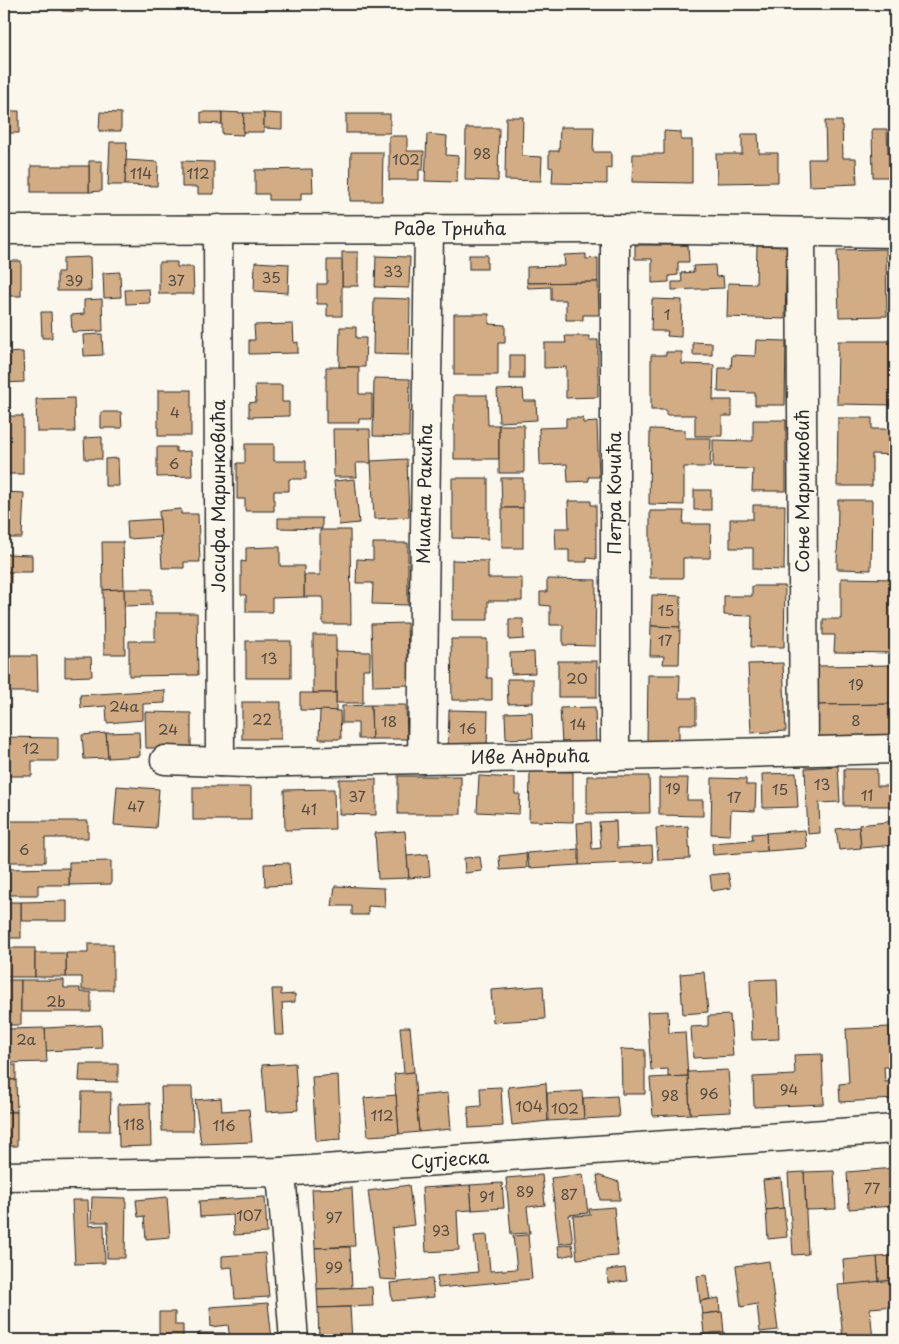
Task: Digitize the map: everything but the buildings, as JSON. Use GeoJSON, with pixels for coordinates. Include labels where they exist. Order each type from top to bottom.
{"type":"FeatureCollection","features":[{"type":"Feature","properties":{"kind":"street","name":"Јосифа Маринковића"},"geometry":{"type":"LineString","coordinates":[[218,229],[220,762]]}},
{"type":"Feature","properties":{"kind":"street","name":"Милана Ракића"},"geometry":{"type":"LineString","coordinates":[[422,759],[429,229]]}},
{"type":"Feature","properties":{"kind":"street","name":"Раде Трнића"},"geometry":{"type":"LineString","coordinates":[[4,230],[615,229],[895,233]]}},
{"type":"Feature","properties":{"kind":"street","name":"Петра Кочића"},"geometry":{"type":"LineString","coordinates":[[615,229],[615,756]]}},
{"type":"Feature","properties":{"kind":"street","name":"Соње Маринковић"},"geometry":{"type":"LineString","coordinates":[[801,232],[804,751]]}},
{"type":"Feature","properties":{"kind":"street","name":"Иве Андрића"},"geometry":{"type":"LineString","coordinates":[[165,760],[246,763],[895,749]]}},
{"type":"Feature","properties":{"kind":"street","name":"Сутјеска"},"geometry":{"type":"LineString","coordinates":[[4,1176],[281,1172],[895,1129]]}},
{"type":"Feature","properties":{"kind":"street"},"geometry":{"type":"LineString","coordinates":[[281,1172],[294,1340]]}}]}
